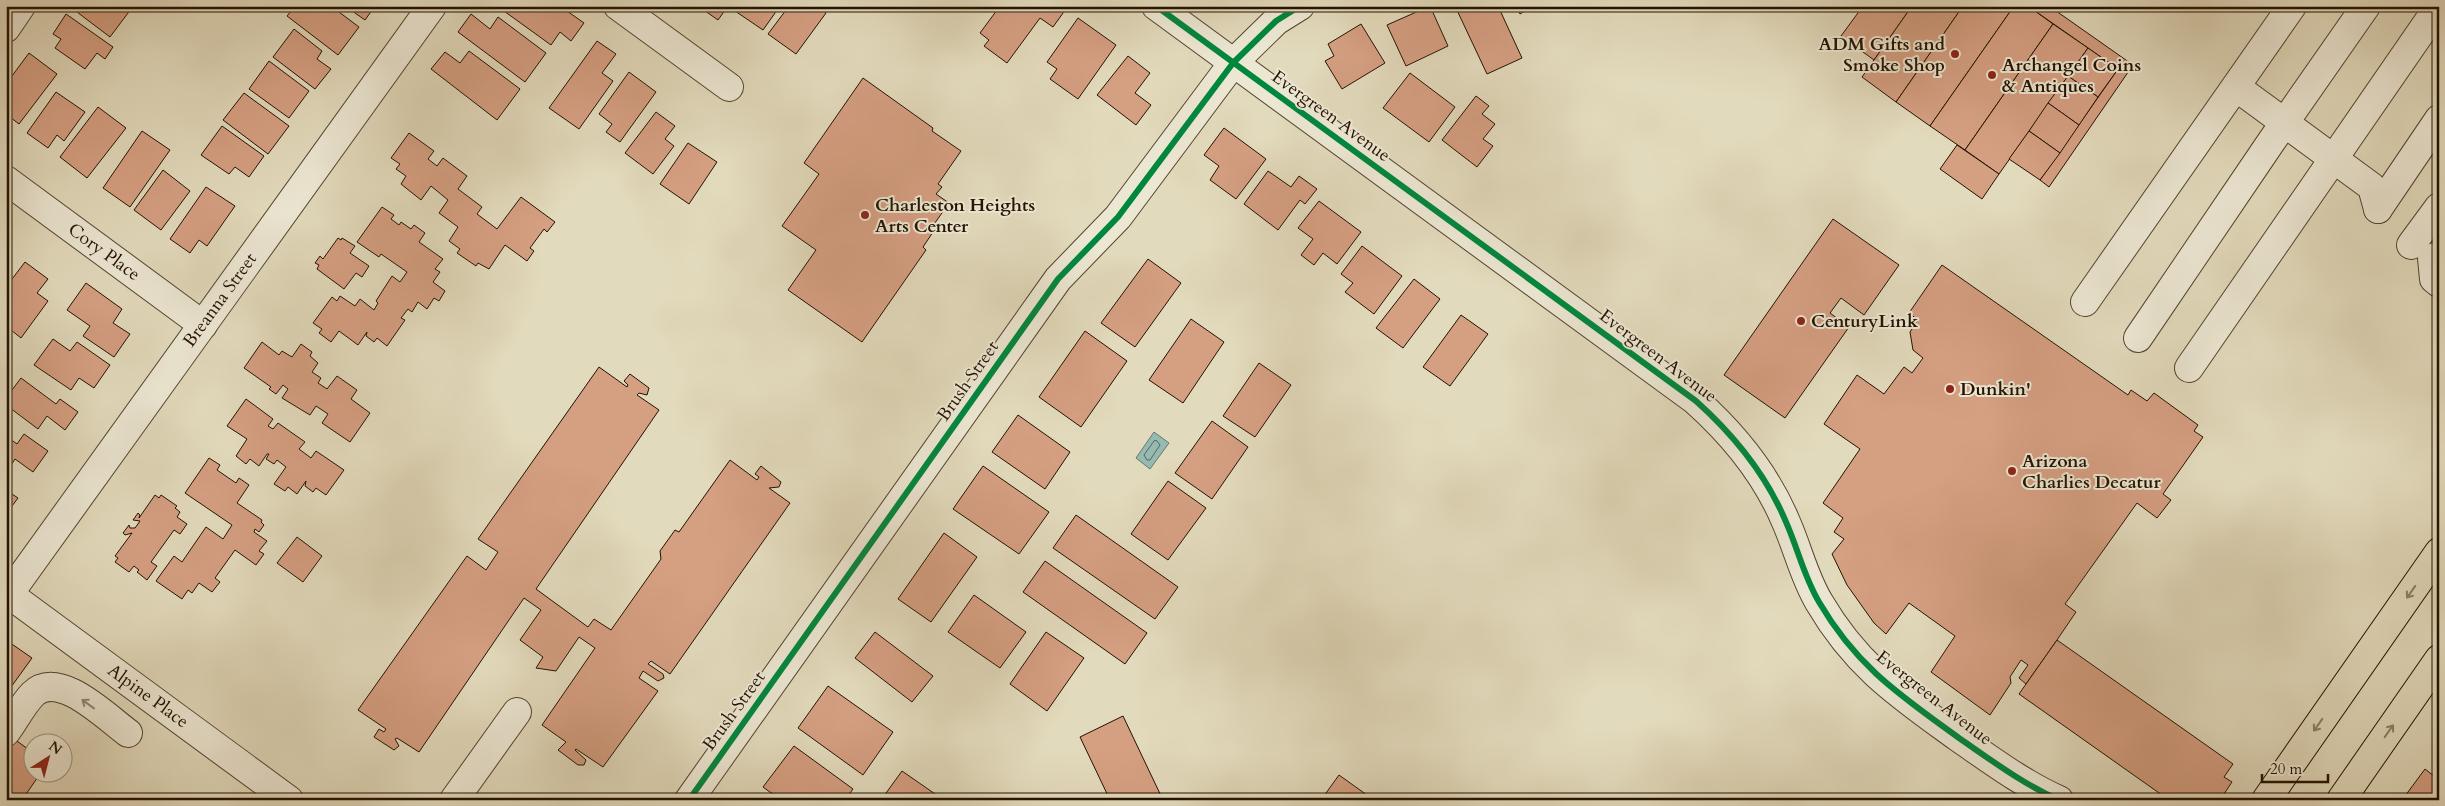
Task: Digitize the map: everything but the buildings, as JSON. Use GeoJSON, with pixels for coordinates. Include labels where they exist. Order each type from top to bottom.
{"type":"FeatureCollection","features":[{"type":"Feature","properties":{"kind":"main road"},"geometry":{"type":"LineString","coordinates":[[2266,800],[2439,552]]}},
{"type":"Feature","properties":{"kind":"main road"},"geometry":{"type":"LineString","coordinates":[[2341,800],[2439,659]]}},
{"type":"Feature","properties":{"kind":"street"},"geometry":{"type":"LineString","coordinates":[[6,28],[21,6]]}},
{"type":"Feature","properties":{"kind":"street","name":"Breanna Street"},"geometry":{"type":"LineString","coordinates":[[8,593],[432,6]]}},
{"type":"Feature","properties":{"kind":"street"},"geometry":{"type":"LineString","coordinates":[[618,6],[729,87]]}},
{"type":"Feature","properties":{"kind":"street","name":"Evergreen Avenue"},"geometry":{"type":"LineString","coordinates":[[1156,6],[1657,372],[1717,419],[1746,451],[1765,480],[1787,524],[1801,566],[1818,601],[1858,657],[1888,686],[1998,766],[2059,800]]}},
{"type":"Feature","properties":{"kind":"street","name":"Brush Street"},"geometry":{"type":"LineString","coordinates":[[689,800],[1058,278],[1118,217],[1232,62],[1276,21],[1300,6]]}},
{"type":"Feature","properties":{"kind":"street"},"geometry":{"type":"LineString","coordinates":[[2085,302],[2292,6]]}},
{"type":"Feature","properties":{"kind":"street"},"geometry":{"type":"LineString","coordinates":[[2138,338],[2366,6]]}},
{"type":"Feature","properties":{"kind":"street"},"geometry":{"type":"LineString","coordinates":[[2189,368],[2438,6]]}},
{"type":"Feature","properties":{"kind":"street"},"geometry":{"type":"LineString","coordinates":[[2236,87],[2372,187],[2378,209],[2439,119]]}},
{"type":"Feature","properties":{"kind":"street","name":"Cory Place"},"geometry":{"type":"LineString","coordinates":[[6,180],[203,325]]}},
{"type":"Feature","properties":{"kind":"street"},"geometry":{"type":"LineString","coordinates":[[2411,245],[2439,207]]}},
{"type":"Feature","properties":{"kind":"street"},"geometry":{"type":"LineString","coordinates":[[2439,256],[2432,258],[2434,279],[2439,283]]}},
{"type":"Feature","properties":{"kind":"street","name":"Alpine Place"},"geometry":{"type":"LineString","coordinates":[[8,593],[289,800]]}},
{"type":"Feature","properties":{"kind":"street"},"geometry":{"type":"LineString","coordinates":[[6,732],[33,695],[51,686],[68,689],[128,733]]}},
{"type":"Feature","properties":{"kind":"street"},"geometry":{"type":"LineString","coordinates":[[454,800],[517,712]]}},
{"type":"Feature","properties":{"kind":"water"},"geometry":{"type":"Polygon","coordinates":[[[1154,432],[1169,443],[1150,469],[1136,458],[1154,432]]]}},
{"type":"Feature","properties":{"kind":"cycle path"},"geometry":{"type":"LineString","coordinates":[[1156,6],[1696,401],[1724,428],[1759,472],[1778,504],[1809,583],[1819,602],[1834,625],[1864,662],[1899,693],[1959,738],[2020,779],[2059,800]]}},
{"type":"Feature","properties":{"kind":"cycle path"},"geometry":{"type":"LineString","coordinates":[[689,800],[1058,279],[1118,217],[1233,63],[1276,21],[1300,6]]}},
{"type":"Feature","properties":{"kind":"place","name":"ADM Gifts and Smoke Shop"},"geometry":{"type":"Point","coordinates":[1955,54]}},
{"type":"Feature","properties":{"kind":"place","name":"Archangel Coins & Antiques"},"geometry":{"type":"Point","coordinates":[1992,75]}},
{"type":"Feature","properties":{"kind":"place","name":"Charleston Heights Arts Center"},"geometry":{"type":"Point","coordinates":[865,215]}},
{"type":"Feature","properties":{"kind":"place","name":"CenturyLink"},"geometry":{"type":"Point","coordinates":[1801,321]}},
{"type":"Feature","properties":{"kind":"place","name":"Dunkin'"},"geometry":{"type":"Point","coordinates":[1950,389]}},
{"type":"Feature","properties":{"kind":"place","name":"Arizona Charlies Decatur"},"geometry":{"type":"Point","coordinates":[2012,471]}}]}
